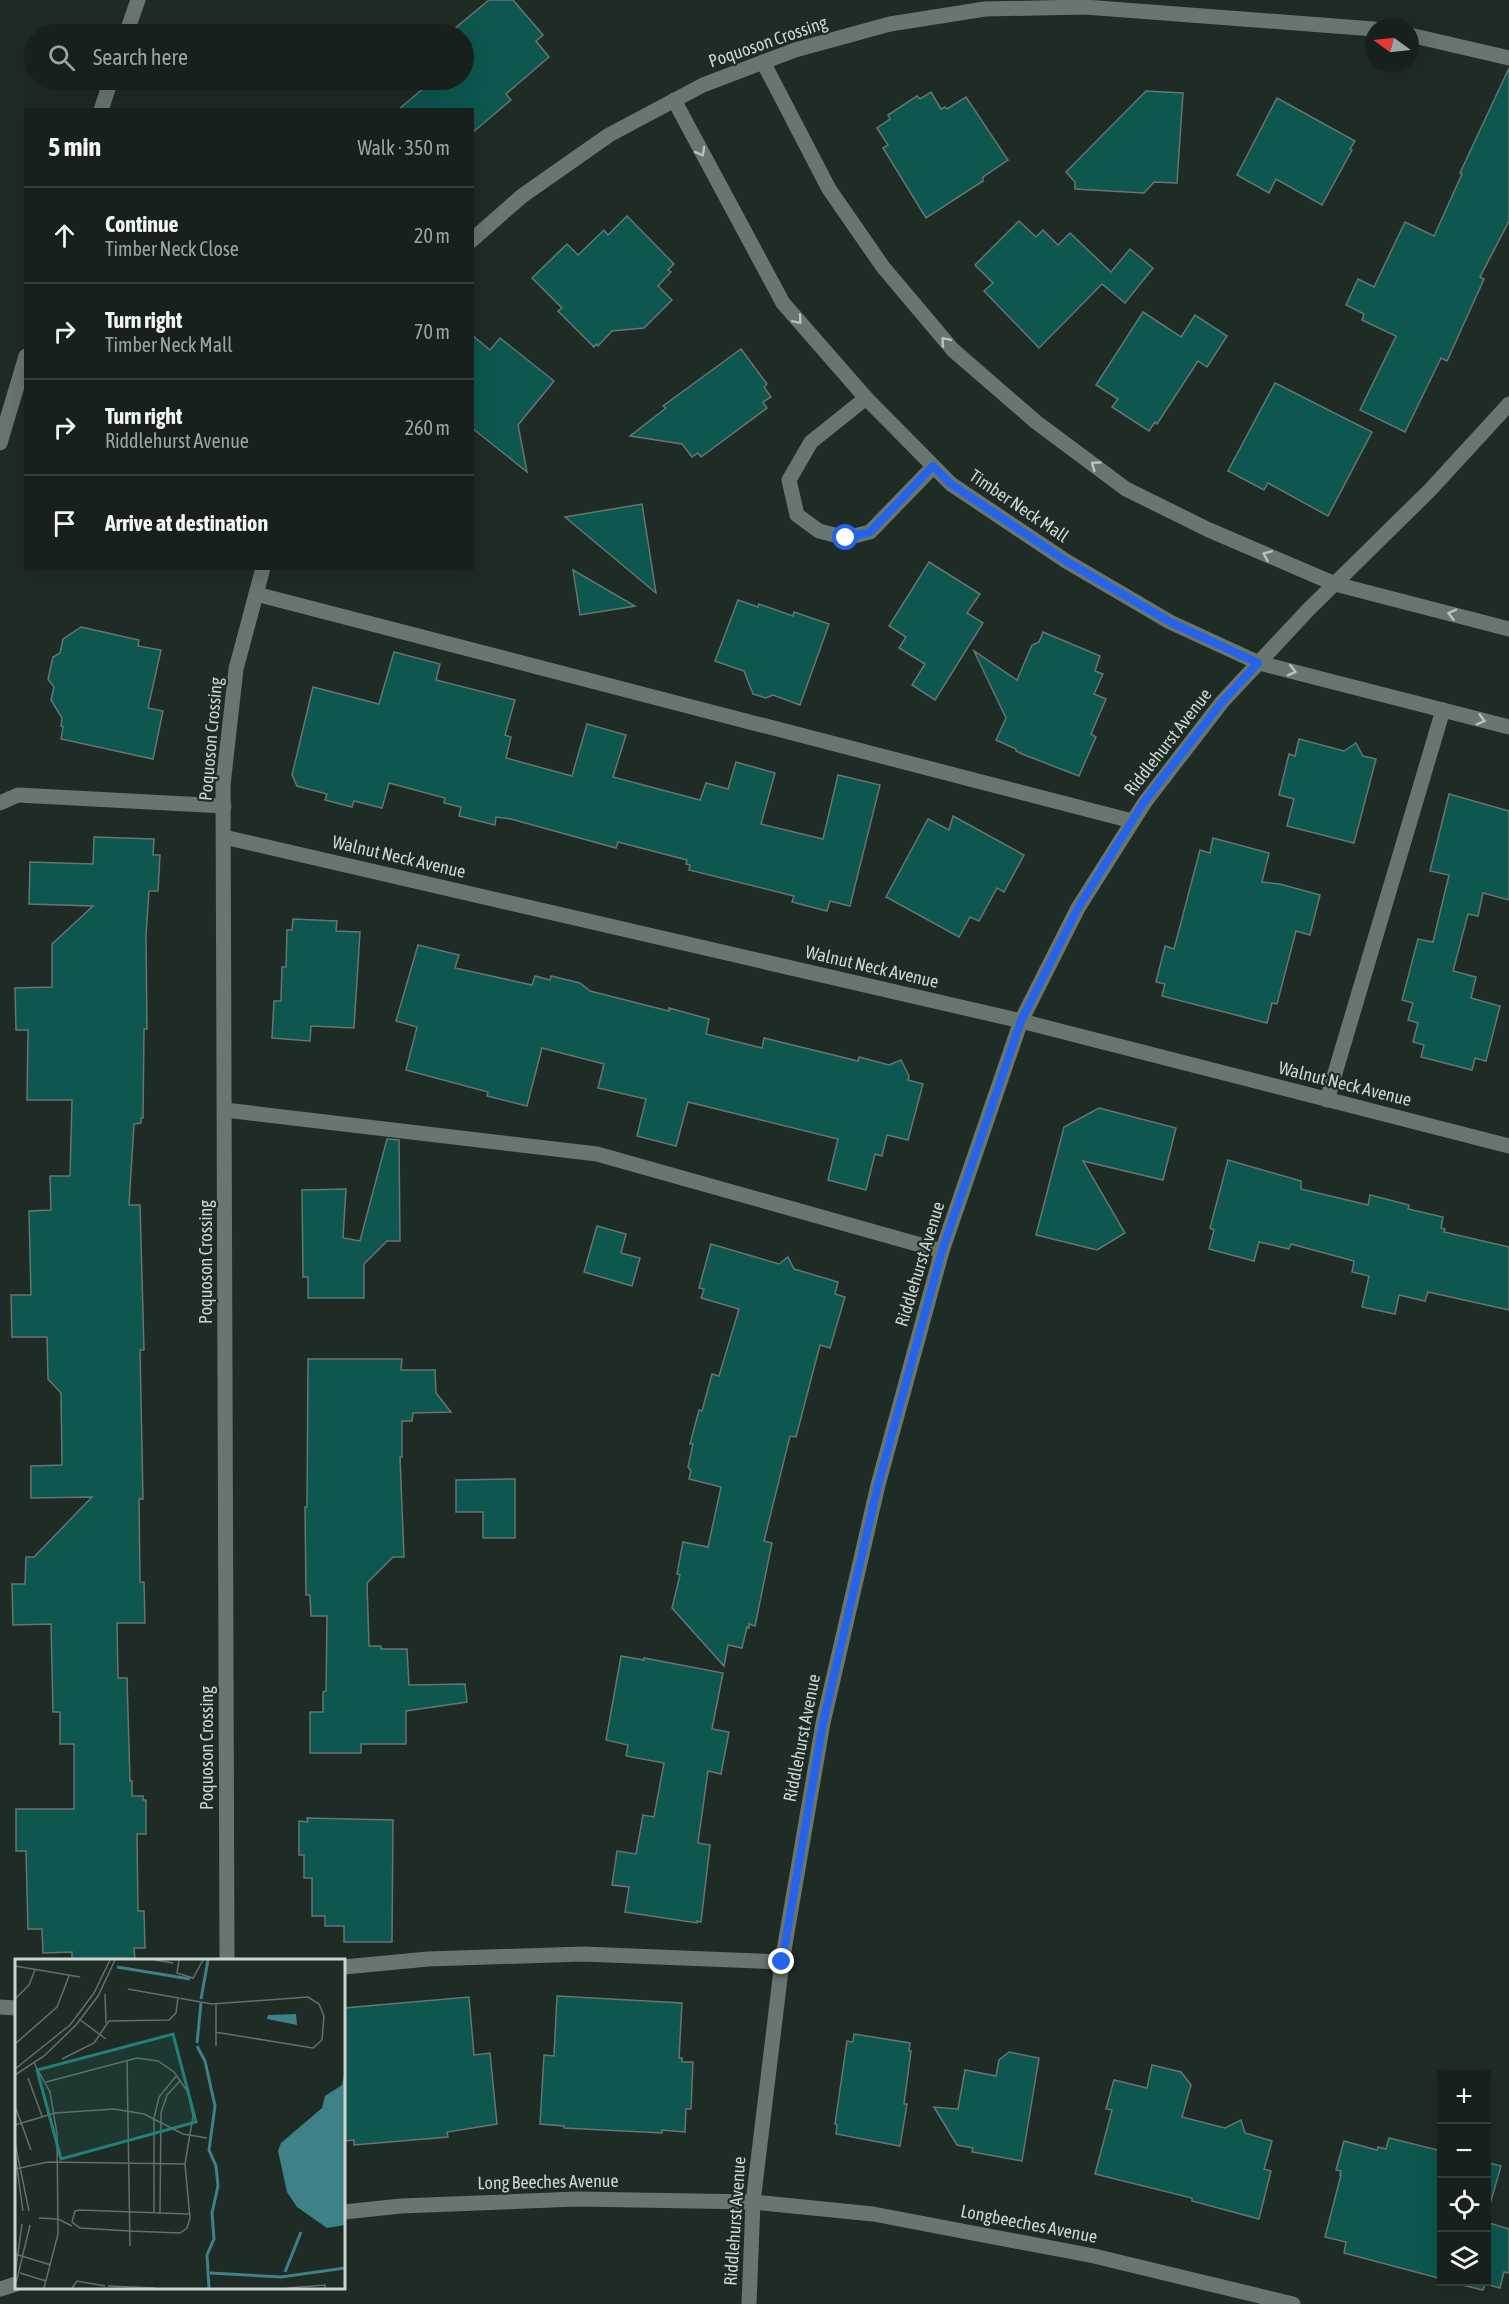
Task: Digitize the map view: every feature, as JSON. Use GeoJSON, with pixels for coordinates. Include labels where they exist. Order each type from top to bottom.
{"type":"FeatureCollection","features":[{"type":"Feature","properties":{"kind":"street"},"geometry":{"type":"LineString","coordinates":[[130,24],[138,0]]}},
{"type":"Feature","properties":{"kind":"street","name":"Poquoson Crossing"},"geometry":{"type":"LineString","coordinates":[[474,238],[531,189],[609,135],[703,85],[795,50],[890,24],[985,9],[1084,7],[1365,28]]}},
{"type":"Feature","properties":{"kind":"street"},"geometry":{"type":"LineString","coordinates":[[1419,38],[1509,58]]}},
{"type":"Feature","properties":{"kind":"street"},"geometry":{"type":"LineString","coordinates":[[763,62],[829,189],[883,267],[953,350],[1036,422],[1126,489],[1209,531],[1335,584],[1509,628]]}},
{"type":"Feature","properties":{"kind":"street"},"geometry":{"type":"LineString","coordinates":[[102,108],[108,90]]}},
{"type":"Feature","properties":{"kind":"street","name":"Timber Neck Mall"},"geometry":{"type":"LineString","coordinates":[[674,100],[783,303],[866,398],[951,484],[1066,561],[1170,622],[1258,663],[1509,727]]}},
{"type":"Feature","properties":{"kind":"street"},"geometry":{"type":"LineString","coordinates":[[0,443],[24,363]]}},
{"type":"Feature","properties":{"kind":"street"},"geometry":{"type":"LineString","coordinates":[[866,398],[811,442],[789,480],[797,514],[819,531],[846,538],[870,532],[933,466]]}},
{"type":"Feature","properties":{"kind":"street","name":"Riddlehurst Avenue"},"geometry":{"type":"LineString","coordinates":[[749,2304],[753,2202],[782,1962],[825,1711],[878,1485],[942,1251],[1021,1021],[1078,908],[1132,821],[1144,802],[1222,702],[1335,584],[1430,490],[1509,404]]}},
{"type":"Feature","properties":{"kind":"street","name":"Poquoson Crossing"},"geometry":{"type":"LineString","coordinates":[[227,1959],[223,785],[236,669],[262,570]]}},
{"type":"Feature","properties":{"kind":"street"},"geometry":{"type":"LineString","coordinates":[[256,594],[1132,821]]}},
{"type":"Feature","properties":{"kind":"street"},"geometry":{"type":"LineString","coordinates":[[1327,1100],[1443,710]]}},
{"type":"Feature","properties":{"kind":"street"},"geometry":{"type":"LineString","coordinates":[[0,803],[18,795],[224,807]]}},
{"type":"Feature","properties":{"kind":"street","name":"Walnut Neck Avenue"},"geometry":{"type":"LineString","coordinates":[[224,837],[1021,1021],[1509,1146]]}},
{"type":"Feature","properties":{"kind":"street"},"geometry":{"type":"LineString","coordinates":[[225,1110],[597,1154],[942,1251]]}},
{"type":"Feature","properties":{"kind":"street"},"geometry":{"type":"LineString","coordinates":[[345,1967],[428,1959],[583,1954],[782,1962]]}},
{"type":"Feature","properties":{"kind":"street"},"geometry":{"type":"LineString","coordinates":[[0,2007],[15,2008]]}},
{"type":"Feature","properties":{"kind":"street","name":"Long Beeches Avenue"},"geometry":{"type":"LineString","coordinates":[[345,2212],[401,2206],[577,2199],[753,2202]]}},
{"type":"Feature","properties":{"kind":"street","name":"Longbeeches Avenue"},"geometry":{"type":"LineString","coordinates":[[753,2202],[897,2218],[1094,2256],[1293,2304]]}},
{"type":"Feature","properties":{"kind":"street"},"geometry":{"type":"LineString","coordinates":[[0,2289],[15,2284]]}},
{"type":"Feature","properties":{"kind":"building"},"geometry":{"type":"Polygon","coordinates":[[[489,0],[513,0],[543,35],[536,41],[549,57],[506,94],[511,100],[474,131],[474,108],[400,108],[421,90],[474,90],[474,24],[460,24],[489,0]]]}},
{"type":"Feature","properties":{"kind":"building"},"geometry":{"type":"Polygon","coordinates":[[[1509,68],[1509,221],[1480,277],[1484,279],[1447,361],[1441,358],[1405,432],[1360,410],[1396,336],[1362,320],[1364,314],[1346,305],[1358,279],[1374,287],[1405,222],[1434,236],[1462,174],[1460,173],[1509,68]]]}},
{"type":"Feature","properties":{"kind":"building"},"geometry":{"type":"Polygon","coordinates":[[[1146,91],[1183,93],[1177,183],[1154,182],[1144,193],[1075,189],[1075,182],[1066,172],[1146,91]]]}},
{"type":"Feature","properties":{"kind":"building"},"geometry":{"type":"Polygon","coordinates":[[[931,92],[941,109],[945,107],[947,109],[966,97],[1008,160],[983,177],[983,181],[926,218],[883,148],[888,145],[877,128],[890,119],[888,115],[917,96],[920,99],[931,92]]]}},
{"type":"Feature","properties":{"kind":"building"},"geometry":{"type":"Polygon","coordinates":[[[1277,98],[1355,141],[1322,205],[1276,179],[1269,193],[1237,175],[1277,98]]]}},
{"type":"Feature","properties":{"kind":"building"},"geometry":{"type":"Polygon","coordinates":[[[627,216],[674,264],[668,270],[671,272],[658,286],[672,300],[644,328],[612,331],[598,346],[596,344],[594,347],[558,311],[562,308],[532,278],[567,244],[578,255],[604,230],[608,235],[627,216]]]}},
{"type":"Feature","properties":{"kind":"building"},"geometry":{"type":"Polygon","coordinates":[[[1019,221],[1036,237],[1043,230],[1058,245],[1070,233],[1111,272],[1130,249],[1153,268],[1125,303],[1102,284],[1039,348],[984,291],[993,283],[975,265],[1019,221]]]}},
{"type":"Feature","properties":{"kind":"building"},"geometry":{"type":"Polygon","coordinates":[[[1143,312],[1181,337],[1195,315],[1227,336],[1207,367],[1198,361],[1157,424],[1155,422],[1149,431],[1112,407],[1118,399],[1096,385],[1143,312]]]}},
{"type":"Feature","properties":{"kind":"building"},"geometry":{"type":"Polygon","coordinates":[[[474,337],[490,350],[500,338],[554,381],[518,425],[527,472],[474,430],[474,337]]]}},
{"type":"Feature","properties":{"kind":"building"},"geometry":{"type":"Polygon","coordinates":[[[741,349],[767,384],[764,387],[771,397],[763,402],[767,408],[701,457],[698,453],[692,457],[682,444],[630,436],[666,408],[663,406],[741,349]]]}},
{"type":"Feature","properties":{"kind":"building"},"geometry":{"type":"Polygon","coordinates":[[[1275,383],[1372,432],[1328,516],[1268,483],[1264,490],[1228,471],[1275,383]]]}},
{"type":"Feature","properties":{"kind":"building"},"geometry":{"type":"Polygon","coordinates":[[[642,504],[656,593],[565,517],[642,504]]]}},
{"type":"Feature","properties":{"kind":"building"},"geometry":{"type":"Polygon","coordinates":[[[929,562],[980,594],[967,613],[983,623],[935,700],[912,685],[925,664],[899,648],[906,637],[889,626],[929,562]]]}},
{"type":"Feature","properties":{"kind":"building"},"geometry":{"type":"Polygon","coordinates":[[[573,570],[635,606],[580,615],[573,570]]]}},
{"type":"Feature","properties":{"kind":"building"},"geometry":{"type":"Polygon","coordinates":[[[738,600],[758,607],[759,604],[793,616],[794,612],[829,624],[800,705],[773,695],[766,698],[753,694],[744,671],[715,661],[738,600]]]}},
{"type":"Feature","properties":{"kind":"building"},"geometry":{"type":"Polygon","coordinates":[[[81,627],[139,640],[138,646],[161,650],[148,708],[163,711],[153,759],[61,739],[62,718],[51,700],[54,687],[48,679],[53,657],[60,653],[63,639],[81,627]]]}},
{"type":"Feature","properties":{"kind":"building"},"geometry":{"type":"Polygon","coordinates":[[[1043,632],[1100,656],[1095,671],[1103,674],[1094,694],[1106,699],[1091,734],[1096,737],[1079,776],[1022,754],[996,740],[1006,718],[974,651],[1017,680],[1032,645],[1039,642],[1043,632]]]}},
{"type":"Feature","properties":{"kind":"building"},"geometry":{"type":"Polygon","coordinates":[[[394,652],[440,664],[436,680],[515,700],[505,735],[511,737],[506,758],[572,776],[587,724],[626,735],[613,777],[700,800],[706,783],[728,789],[736,762],[775,773],[761,824],[823,839],[838,775],[880,785],[850,906],[830,901],[827,911],[792,902],[794,896],[689,870],[690,865],[686,864],[687,860],[618,842],[616,848],[511,819],[496,817],[495,825],[459,816],[461,807],[444,803],[445,798],[389,783],[382,808],[354,801],[352,807],[325,800],[327,794],[297,786],[292,775],[313,687],[379,704],[394,652]]]}},
{"type":"Feature","properties":{"kind":"building"},"geometry":{"type":"Polygon","coordinates":[[[1299,739],[1344,751],[1356,743],[1363,756],[1376,759],[1354,843],[1287,826],[1294,799],[1279,795],[1289,754],[1295,756],[1299,739]]]}},
{"type":"Feature","properties":{"kind":"building"},"geometry":{"type":"Polygon","coordinates":[[[1449,794],[1509,811],[1509,900],[1483,893],[1478,916],[1468,914],[1453,971],[1476,977],[1471,998],[1500,1006],[1486,1061],[1475,1058],[1472,1070],[1421,1057],[1424,1045],[1413,1042],[1418,1023],[1408,1020],[1413,1003],[1402,1000],[1418,939],[1433,942],[1449,875],[1430,871],[1449,794]]]}},
{"type":"Feature","properties":{"kind":"building"},"geometry":{"type":"Polygon","coordinates":[[[953,816],[1024,855],[1004,892],[997,888],[979,921],[970,917],[959,937],[886,897],[928,819],[949,830],[953,816]]]}},
{"type":"Feature","properties":{"kind":"building"},"geometry":{"type":"Polygon","coordinates":[[[94,837],[154,839],[153,855],[160,855],[158,891],[149,891],[146,935],[147,1029],[144,1029],[143,1118],[141,1118],[141,1123],[134,1124],[129,1205],[140,1205],[144,1350],[140,1350],[143,1499],[139,1499],[140,1582],[144,1582],[145,1623],[117,1623],[118,1678],[127,1678],[132,1796],[143,1796],[143,1800],[146,1800],[146,1834],[137,1834],[138,1911],[144,1911],[145,1948],[134,1948],[135,1959],[72,1959],[72,1952],[43,1953],[42,1929],[28,1929],[26,1851],[16,1851],[16,1809],[74,1809],[74,1744],[60,1744],[60,1712],[53,1712],[51,1624],[13,1625],[12,1584],[25,1584],[26,1557],[34,1557],[92,1497],[31,1498],[31,1466],[62,1465],[61,1393],[48,1379],[47,1337],[12,1337],[11,1295],[31,1295],[29,1211],[51,1210],[50,1176],[70,1176],[72,1100],[27,1100],[28,1030],[16,1030],[15,988],[52,987],[52,944],[93,906],[29,904],[30,862],[93,864],[94,837]]]}},
{"type":"Feature","properties":{"kind":"building"},"geometry":{"type":"Polygon","coordinates":[[[1213,838],[1269,853],[1262,882],[1280,884],[1320,895],[1310,935],[1296,931],[1277,1004],[1272,1003],[1267,1023],[1162,996],[1165,984],[1156,982],[1165,946],[1174,949],[1200,850],[1210,853],[1213,838]]]}},
{"type":"Feature","properties":{"kind":"building"},"geometry":{"type":"Polygon","coordinates":[[[293,919],[337,921],[336,931],[360,932],[354,1028],[311,1026],[310,1041],[272,1038],[274,1001],[281,1001],[282,967],[286,967],[287,930],[292,930],[293,919]]]}},
{"type":"Feature","properties":{"kind":"building"},"geometry":{"type":"Polygon","coordinates":[[[418,945],[459,955],[455,968],[532,985],[535,976],[550,980],[551,976],[580,983],[590,991],[709,1019],[706,1034],[762,1048],[764,1038],[858,1061],[859,1057],[889,1065],[901,1060],[909,1076],[908,1080],[923,1084],[908,1140],[887,1135],[882,1156],[875,1154],[866,1190],[828,1180],[838,1139],[688,1102],[676,1146],[637,1136],[646,1099],[598,1088],[604,1064],[542,1048],[527,1106],[487,1096],[488,1092],[406,1070],[417,1027],[396,1021],[418,945]]]}},
{"type":"Feature","properties":{"kind":"building"},"geometry":{"type":"Polygon","coordinates":[[[1099,1108],[1176,1128],[1163,1180],[1083,1161],[1125,1233],[1097,1250],[1036,1235],[1064,1127],[1099,1108]]]}},
{"type":"Feature","properties":{"kind":"building"},"geometry":{"type":"Polygon","coordinates":[[[387,1139],[399,1140],[400,1241],[387,1241],[364,1264],[364,1298],[308,1298],[308,1277],[303,1277],[302,1190],[346,1189],[343,1238],[360,1241],[387,1139]]]}},
{"type":"Feature","properties":{"kind":"building"},"geometry":{"type":"Polygon","coordinates":[[[1228,1160],[1301,1181],[1301,1189],[1368,1205],[1370,1195],[1409,1205],[1408,1209],[1443,1217],[1441,1228],[1445,1229],[1444,1232],[1509,1247],[1509,1310],[1428,1292],[1425,1301],[1399,1295],[1395,1314],[1362,1307],[1369,1276],[1352,1272],[1354,1261],[1291,1244],[1289,1249],[1259,1242],[1254,1261],[1209,1249],[1214,1230],[1210,1228],[1228,1160]]]}},
{"type":"Feature","properties":{"kind":"building"},"geometry":{"type":"Polygon","coordinates":[[[597,1226],[626,1234],[621,1253],[640,1258],[632,1286],[584,1272],[597,1226]]]}},
{"type":"Feature","properties":{"kind":"building"},"geometry":{"type":"Polygon","coordinates":[[[711,1244],[779,1264],[788,1257],[794,1269],[838,1282],[835,1294],[845,1297],[830,1348],[820,1345],[796,1437],[790,1436],[764,1541],[772,1543],[755,1626],[749,1624],[749,1628],[747,1627],[742,1648],[728,1645],[724,1666],[672,1608],[680,1575],[677,1574],[683,1542],[708,1547],[721,1487],[689,1479],[691,1471],[688,1467],[693,1444],[690,1444],[699,1410],[702,1411],[712,1374],[719,1376],[739,1309],[701,1298],[704,1289],[699,1288],[711,1244]]]}},
{"type":"Feature","properties":{"kind":"building"},"geometry":{"type":"Polygon","coordinates":[[[308,1359],[402,1359],[401,1370],[435,1370],[436,1393],[451,1412],[413,1413],[412,1421],[402,1421],[402,1457],[400,1457],[404,1557],[393,1557],[367,1583],[369,1646],[381,1646],[381,1649],[407,1649],[409,1685],[465,1684],[467,1702],[406,1711],[406,1744],[361,1744],[361,1753],[310,1753],[310,1712],[323,1712],[323,1692],[326,1691],[327,1616],[311,1616],[310,1595],[306,1595],[308,1359]]]}},
{"type":"Feature","properties":{"kind":"building"},"geometry":{"type":"Polygon","coordinates":[[[515,1479],[515,1538],[483,1538],[483,1512],[456,1512],[456,1480],[515,1479]]]}},
{"type":"Feature","properties":{"kind":"building"},"geometry":{"type":"Polygon","coordinates":[[[621,1656],[644,1660],[644,1658],[723,1673],[712,1729],[729,1732],[721,1774],[708,1771],[698,1843],[710,1845],[701,1922],[625,1912],[629,1887],[612,1885],[617,1851],[636,1854],[643,1815],[654,1817],[664,1763],[626,1756],[628,1745],[606,1740],[621,1656]]]}},
{"type":"Feature","properties":{"kind":"building"},"geometry":{"type":"Polygon","coordinates":[[[307,1818],[393,1820],[392,1942],[344,1942],[344,1926],[325,1926],[325,1916],[312,1916],[312,1878],[304,1878],[304,1855],[299,1855],[299,1821],[308,1822],[307,1818]]]}},
{"type":"Feature","properties":{"kind":"building"},"geometry":{"type":"Polygon","coordinates":[[[557,1996],[682,2003],[679,2058],[682,2058],[682,2062],[693,2062],[691,2109],[686,2109],[685,2132],[564,2128],[564,2126],[540,2124],[544,2055],[554,2056],[557,1996]]]}},
{"type":"Feature","properties":{"kind":"building"},"geometry":{"type":"Polygon","coordinates":[[[469,1997],[474,2055],[490,2053],[497,2124],[447,2132],[448,2137],[354,2145],[354,2140],[345,2141],[345,2008],[469,1997]]]}},
{"type":"Feature","properties":{"kind":"building"},"geometry":{"type":"Polygon","coordinates":[[[854,2034],[910,2043],[904,2104],[907,2104],[900,2146],[836,2134],[837,2125],[835,2124],[847,2041],[853,2042],[854,2034]]]}},
{"type":"Feature","properties":{"kind":"building"},"geometry":{"type":"Polygon","coordinates":[[[1009,2052],[1039,2058],[1022,2161],[972,2152],[973,2148],[957,2145],[934,2107],[958,2109],[965,2070],[996,2076],[999,2060],[1009,2052]]]}},
{"type":"Feature","properties":{"kind":"building"},"geometry":{"type":"Polygon","coordinates":[[[1152,2065],[1181,2072],[1191,2085],[1182,2117],[1225,2128],[1241,2120],[1245,2133],[1272,2141],[1264,2169],[1271,2171],[1259,2219],[1192,2201],[1192,2198],[1095,2174],[1112,2110],[1106,2109],[1114,2080],[1147,2088],[1152,2065]]]}},
{"type":"Feature","properties":{"kind":"building"},"geometry":{"type":"Polygon","coordinates":[[[1389,2138],[1437,2150],[1437,2278],[1344,2253],[1346,2242],[1325,2237],[1341,2175],[1341,2171],[1336,2170],[1344,2141],[1377,2150],[1378,2147],[1386,2149],[1389,2138]]]}},
{"type":"Feature","properties":{"kind":"building"},"geometry":{"type":"Polygon","coordinates":[[[1491,2163],[1501,2166],[1491,2201],[1491,2163]]]}},
{"type":"Feature","properties":{"kind":"building"},"geometry":{"type":"Polygon","coordinates":[[[1491,2224],[1509,2229],[1509,2273],[1504,2272],[1500,2288],[1491,2286],[1491,2224]]]}},
{"type":"Feature","properties":{"kind":"building"},"geometry":{"type":"Polygon","coordinates":[[[1466,2286],[1484,2286],[1483,2290],[1466,2286]]]}},
{"type":"Feature","properties":{"kind":"route"},"geometry":{"type":"LineString","coordinates":[[782,1962],[823,1723],[878,1485],[942,1251],[1021,1021],[1078,908],[1144,802],[1222,702],[1258,663],[1170,622],[1066,561],[951,484],[933,466],[870,532],[846,538]]}}]}
